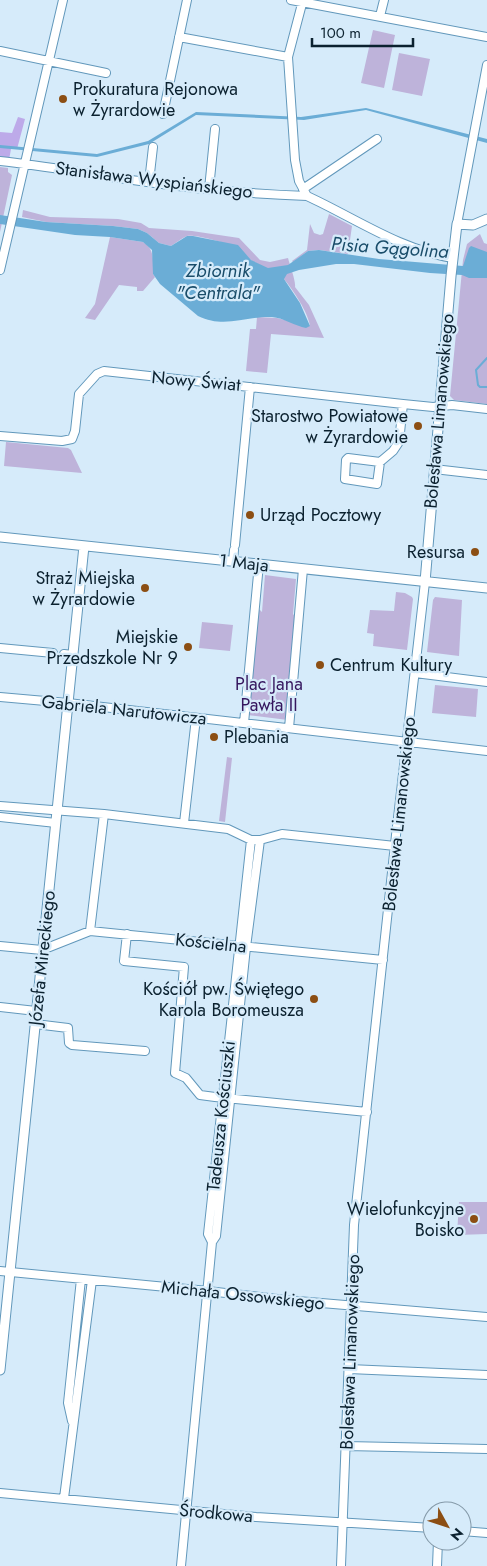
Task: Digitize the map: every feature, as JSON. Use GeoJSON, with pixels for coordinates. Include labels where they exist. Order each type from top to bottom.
{"type":"FeatureCollection","features":[{"type":"Feature","properties":{"kind":"street"},"geometry":{"type":"LineString","coordinates":[[0,270],[63,0]]}},
{"type":"Feature","properties":{"kind":"street"},"geometry":{"type":"LineString","coordinates":[[163,114],[187,0]]}},
{"type":"Feature","properties":{"kind":"street"},"geometry":{"type":"LineString","coordinates":[[291,0],[487,37]]}},
{"type":"Feature","properties":{"kind":"street"},"geometry":{"type":"LineString","coordinates":[[380,16],[384,0]]}},
{"type":"Feature","properties":{"kind":"street"},"geometry":{"type":"LineString","coordinates":[[303,1],[288,57],[292,128],[299,181],[302,189],[307,196],[395,240],[452,260]]}},
{"type":"Feature","properties":{"kind":"street"},"geometry":{"type":"LineString","coordinates":[[179,37],[288,57]]}},
{"type":"Feature","properties":{"kind":"street"},"geometry":{"type":"LineString","coordinates":[[0,51],[106,73]]}},
{"type":"Feature","properties":{"kind":"street","name":"Bolesława Limanowskiego"},"geometry":{"type":"LineString","coordinates":[[341,1566],[354,1223],[425,582],[456,224],[487,65]]}},
{"type":"Feature","properties":{"kind":"street"},"geometry":{"type":"LineString","coordinates":[[209,189],[215,129]]}},
{"type":"Feature","properties":{"kind":"street"},"geometry":{"type":"LineString","coordinates":[[302,189],[377,139]]}},
{"type":"Feature","properties":{"kind":"street"},"geometry":{"type":"LineString","coordinates":[[149,182],[154,147]]}},
{"type":"Feature","properties":{"kind":"street","name":"Stanisława Wyspiańskiego"},"geometry":{"type":"LineString","coordinates":[[0,161],[26,160],[149,182],[209,189],[307,196]]}},
{"type":"Feature","properties":{"kind":"street"},"geometry":{"type":"LineString","coordinates":[[456,224],[473,225],[487,219]]}},
{"type":"Feature","properties":{"kind":"street","name":"Nowy Świat"},"geometry":{"type":"LineString","coordinates":[[0,436],[62,441],[72,439],[75,431],[79,394],[102,371],[433,407],[452,405],[487,409]]}},
{"type":"Feature","properties":{"kind":"street"},"geometry":{"type":"LineString","coordinates":[[233,562],[250,386]]}},
{"type":"Feature","properties":{"kind":"street"},"geometry":{"type":"LineString","coordinates":[[380,462],[347,459],[345,479],[377,484],[380,462],[393,451],[399,442],[403,404]]}},
{"type":"Feature","properties":{"kind":"street"},"geometry":{"type":"LineString","coordinates":[[434,469],[487,475]]}},
{"type":"Feature","properties":{"kind":"street","name":"1 Maja"},"geometry":{"type":"LineString","coordinates":[[0,537],[487,588]]}},
{"type":"Feature","properties":{"kind":"street","name":"Józefa Mireckiego"},"geometry":{"type":"LineString","coordinates":[[0,1370],[68,703],[69,655],[84,546]]}},
{"type":"Feature","properties":{"kind":"street"},"geometry":{"type":"LineString","coordinates":[[244,723],[259,564]]}},
{"type":"Feature","properties":{"kind":"street"},"geometry":{"type":"LineString","coordinates":[[289,728],[303,569]]}},
{"type":"Feature","properties":{"kind":"street"},"geometry":{"type":"LineString","coordinates":[[0,648],[53,653]]}},
{"type":"Feature","properties":{"kind":"street"},"geometry":{"type":"LineString","coordinates":[[415,674],[487,682]]}},
{"type":"Feature","properties":{"kind":"street","name":"Gabriela Narutowicza"},"geometry":{"type":"LineString","coordinates":[[0,697],[68,703],[487,751]]}},
{"type":"Feature","properties":{"kind":"street"},"geometry":{"type":"LineString","coordinates":[[184,824],[196,718]]}},
{"type":"Feature","properties":{"kind":"street"},"geometry":{"type":"LineString","coordinates":[[0,806],[104,814],[228,829],[251,840],[260,840],[282,834],[395,846]]}},
{"type":"Feature","properties":{"kind":"street"},"geometry":{"type":"LineString","coordinates":[[90,931],[104,814]]}},
{"type":"Feature","properties":{"kind":"street"},"geometry":{"type":"LineString","coordinates":[[0,817],[56,823]]}},
{"type":"Feature","properties":{"kind":"street","name":"Tadeusza Kościuszki"},"geometry":{"type":"LineString","coordinates":[[181,1566],[212,1242],[216,1236],[231,1098],[251,840]]}},
{"type":"Feature","properties":{"kind":"street","name":"Tadeusza Kościuszki"},"geometry":{"type":"LineString","coordinates":[[242,946],[260,840]]}},
{"type":"Feature","properties":{"kind":"street","name":"Kościelna"},"geometry":{"type":"LineString","coordinates":[[42,950],[90,931],[383,960]]}},
{"type":"Feature","properties":{"kind":"street"},"geometry":{"type":"LineString","coordinates":[[127,934],[124,961],[184,967],[175,1073],[186,1078],[200,1095],[366,1112]]}},
{"type":"Feature","properties":{"kind":"street"},"geometry":{"type":"LineString","coordinates":[[0,946],[42,950]]}},
{"type":"Feature","properties":{"kind":"street"},"geometry":{"type":"LineString","coordinates":[[0,1007],[36,1012]]}},
{"type":"Feature","properties":{"kind":"street"},"geometry":{"type":"LineString","coordinates":[[35,1024],[68,1028],[69,1042],[72,1045],[145,1051]]}},
{"type":"Feature","properties":{"kind":"street","name":"Michała Ossowskiego"},"geometry":{"type":"LineString","coordinates":[[0,1271],[352,1306],[487,1317]]}},
{"type":"Feature","properties":{"kind":"street"},"geometry":{"type":"LineString","coordinates":[[74,1428],[68,1403],[81,1279]]}},
{"type":"Feature","properties":{"kind":"street"},"geometry":{"type":"LineString","coordinates":[[64,1498],[92,1280]]}},
{"type":"Feature","properties":{"kind":"street"},"geometry":{"type":"LineString","coordinates":[[349,1369],[487,1375]]}},
{"type":"Feature","properties":{"kind":"street"},"geometry":{"type":"LineString","coordinates":[[346,1446],[487,1449]]}},
{"type":"Feature","properties":{"kind":"street","name":"Środkowa"},"geometry":{"type":"LineString","coordinates":[[0,1493],[187,1511],[422,1527]]}},
{"type":"Feature","properties":{"kind":"street"},"geometry":{"type":"LineString","coordinates":[[472,1532],[487,1533]]}},
{"type":"Feature","properties":{"kind":"street"},"geometry":{"type":"LineString","coordinates":[[437,1566],[438,1551]]}},
{"type":"Feature","properties":{"kind":"green space"},"geometry":{"type":"Polygon","coordinates":[[[373,30],[395,35],[384,88],[361,83],[373,30]]]}},
{"type":"Feature","properties":{"kind":"green space"},"geometry":{"type":"Polygon","coordinates":[[[399,53],[430,59],[422,96],[392,90],[399,53]]]}},
{"type":"Feature","properties":{"kind":"green space"},"geometry":{"type":"Polygon","coordinates":[[[0,167],[8,168],[8,172],[12,175],[0,232],[0,167]]]}},
{"type":"Feature","properties":{"kind":"green space"},"geometry":{"type":"Polygon","coordinates":[[[23,210],[50,217],[118,219],[141,223],[149,228],[192,231],[239,238],[260,260],[270,262],[288,258],[295,287],[309,305],[324,338],[271,334],[267,373],[246,371],[250,329],[256,329],[257,317],[277,318],[310,326],[300,301],[278,274],[252,261],[239,249],[198,236],[187,236],[171,246],[159,243],[147,233],[138,229],[46,222],[22,217],[23,210]]]}},
{"type":"Feature","properties":{"kind":"green space"},"geometry":{"type":"Polygon","coordinates":[[[329,214],[352,226],[348,254],[319,250],[308,251],[293,262],[307,250],[310,224],[314,233],[323,234],[329,214]]]}},
{"type":"Feature","properties":{"kind":"green space"},"geometry":{"type":"Polygon","coordinates":[[[480,234],[484,243],[487,244],[487,404],[454,400],[450,396],[463,260],[467,244],[480,234]]]}},
{"type":"Feature","properties":{"kind":"green space"},"geometry":{"type":"Polygon","coordinates":[[[110,237],[143,242],[147,245],[152,256],[153,274],[155,277],[143,291],[137,291],[137,287],[119,285],[95,320],[85,318],[95,304],[110,237]]]}},
{"type":"Feature","properties":{"kind":"green space"},"geometry":{"type":"Polygon","coordinates":[[[6,442],[68,448],[71,450],[82,473],[4,466],[6,442]]]}},
{"type":"Feature","properties":{"kind":"green space","name":"Plac Jana Pawła II"},"geometry":{"type":"Polygon","coordinates":[[[265,575],[296,579],[293,614],[297,619],[288,720],[247,715],[257,607],[262,612],[265,575]]]}},
{"type":"Feature","properties":{"kind":"green space"},"geometry":{"type":"Polygon","coordinates":[[[396,592],[405,593],[413,599],[407,650],[373,646],[374,634],[367,633],[370,610],[394,611],[396,592]]]}},
{"type":"Feature","properties":{"kind":"green space"},"geometry":{"type":"Polygon","coordinates":[[[435,597],[462,600],[459,656],[427,652],[433,600],[435,597]]]}},
{"type":"Feature","properties":{"kind":"green space"},"geometry":{"type":"Polygon","coordinates":[[[202,622],[233,625],[230,651],[199,648],[202,622]]]}},
{"type":"Feature","properties":{"kind":"green space"},"geometry":{"type":"Polygon","coordinates":[[[435,685],[478,689],[476,717],[432,713],[435,685]]]}},
{"type":"Feature","properties":{"kind":"green space"},"geometry":{"type":"Polygon","coordinates":[[[227,757],[232,758],[225,822],[219,821],[227,757]]]}},
{"type":"Feature","properties":{"kind":"green space","name":"Wielofunkcyjne Boisko"},"geometry":{"type":"Polygon","coordinates":[[[459,1202],[487,1202],[487,1234],[457,1235],[459,1202]]]}},
{"type":"Feature","properties":{"kind":"shaded area"},"geometry":{"type":"Polygon","coordinates":[[[18,117],[25,119],[17,149],[11,149],[9,160],[0,159],[0,132],[12,133],[18,117]]]}},
{"type":"Feature","properties":{"kind":"water"},"geometry":{"type":"Polygon","coordinates":[[[366,108],[487,139],[487,143],[366,110],[304,120],[196,115],[149,144],[97,157],[0,148],[0,145],[97,154],[148,141],[196,112],[301,117],[366,108]]]}},
{"type":"Feature","properties":{"kind":"water","name":"Zbiornik \"Centrala\""},"geometry":{"type":"Polygon","coordinates":[[[0,215],[46,222],[138,229],[147,233],[159,243],[171,246],[187,236],[193,236],[238,245],[251,260],[268,268],[288,265],[308,251],[319,250],[379,259],[463,266],[471,246],[487,252],[487,278],[469,278],[462,275],[354,264],[336,264],[299,270],[287,274],[284,279],[300,303],[310,326],[306,328],[272,317],[217,322],[198,316],[160,284],[153,274],[152,250],[143,242],[110,237],[75,235],[0,224],[0,215]]]}},
{"type":"Feature","properties":{"kind":"waterway"},"geometry":{"type":"LineString","coordinates":[[487,358],[476,370],[478,385],[480,387],[487,387]]}},
{"type":"Feature","properties":{"kind":"place","name":"Prokuratura Rejonowa w Żyrardowie"},"geometry":{"type":"Point","coordinates":[63,99]}},
{"type":"Feature","properties":{"kind":"place","name":"Starostwo Powiatowe w Żyrardowie"},"geometry":{"type":"Point","coordinates":[418,426]}},
{"type":"Feature","properties":{"kind":"place","name":"Urząd Pocztowy"},"geometry":{"type":"Point","coordinates":[250,515]}},
{"type":"Feature","properties":{"kind":"place","name":"Resursa"},"geometry":{"type":"Point","coordinates":[475,552]}},
{"type":"Feature","properties":{"kind":"place","name":"Straż Miejska w Żyrardowie"},"geometry":{"type":"Point","coordinates":[145,588]}},
{"type":"Feature","properties":{"kind":"place","name":"Miejskie Przedszkole Nr 9"},"geometry":{"type":"Point","coordinates":[188,647]}},
{"type":"Feature","properties":{"kind":"place","name":"Centrum Kultury"},"geometry":{"type":"Point","coordinates":[320,665]}},
{"type":"Feature","properties":{"kind":"place","name":"Plebania"},"geometry":{"type":"Point","coordinates":[214,737]}},
{"type":"Feature","properties":{"kind":"place","name":"Kościół pw. Świętego Karola Boromeusza"},"geometry":{"type":"Point","coordinates":[314,999]}},
{"type":"Feature","properties":{"kind":"place","name":"Wielofunkcyjne Boisko"},"geometry":{"type":"Point","coordinates":[474,1219]}},
{"type":"Feature","properties":{"kind":"water label","name":"Pisia Gągolina"},"geometry":{"type":"Point","coordinates":[390,247]}}]}
